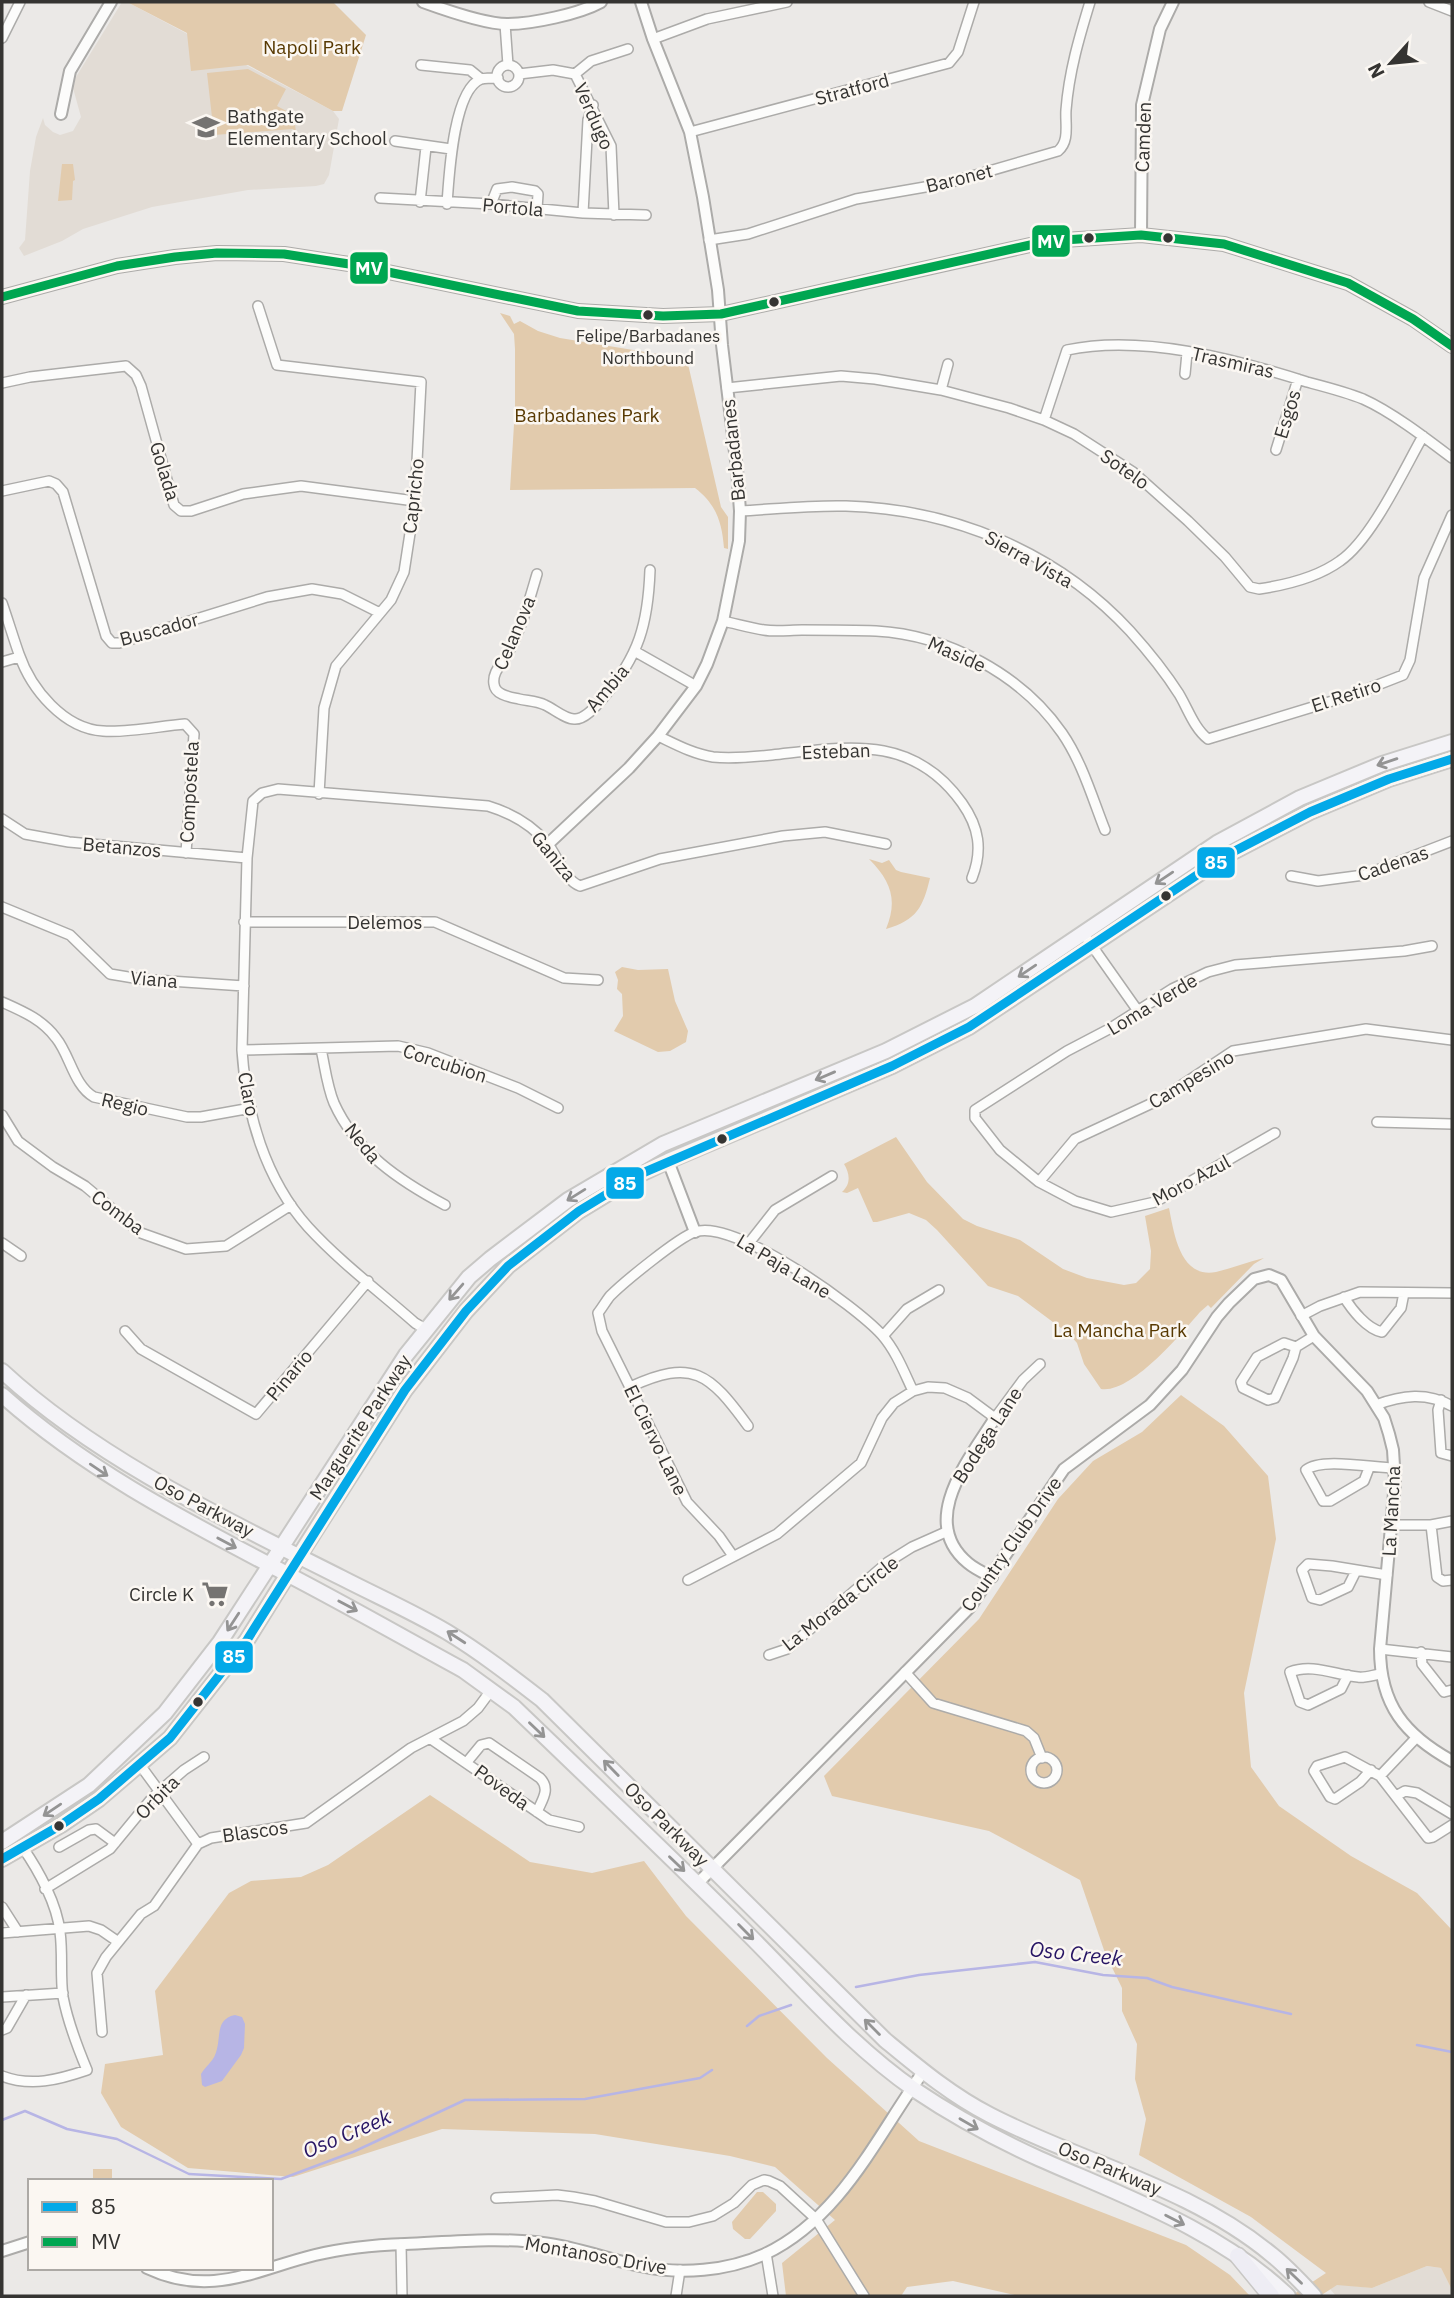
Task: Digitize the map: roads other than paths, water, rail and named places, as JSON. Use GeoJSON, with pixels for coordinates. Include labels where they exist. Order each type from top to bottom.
{"type":"FeatureCollection","features":[{"type":"Feature","properties":{"kind":"highway"},"geometry":{"type":"LineString","coordinates":[[1238,2256],[1271,2296]]}},
{"type":"Feature","properties":{"kind":"main road"},"geometry":{"type":"LineString","coordinates":[[2,297],[117,266],[152,260],[217,253],[271,254],[349,264],[578,311],[663,316],[721,314],[1048,241],[1141,235],[1224,244],[1349,284],[1413,319],[1452,346]]}},
{"type":"Feature","properties":{"kind":"main road","name":"Marguerite Parkway"},"geometry":{"type":"LineString","coordinates":[[2,1842],[89,1785],[165,1713],[211,1655],[406,1355],[469,1277],[490,1259],[568,1200],[663,1144],[886,1051],[961,1014],[1217,843],[1300,798],[1382,764],[1452,742]]}},
{"type":"Feature","properties":{"kind":"main road","name":"Marguerite Parkway"},"geometry":{"type":"LineString","coordinates":[[2,1859],[99,1799],[170,1738],[247,1640],[405,1391],[466,1311],[499,1275],[579,1211],[638,1175],[892,1066],[969,1027],[1227,855],[1298,818],[1389,779],[1452,759]]}},
{"type":"Feature","properties":{"kind":"main road","name":"Oso Parkway"},"geometry":{"type":"LineString","coordinates":[[2,1371],[68,1424],[128,1464],[446,1631],[507,1672],[542,1700],[885,2040],[923,2071],[953,2094],[988,2114],[1026,2133],[1152,2184],[1219,2219],[1273,2256],[1314,2296]]}},
{"type":"Feature","properties":{"kind":"main road","name":"Oso Parkway"},"geometry":{"type":"LineString","coordinates":[[2,1395],[37,1426],[110,1477],[463,1670],[492,1689],[697,1884],[848,2033],[912,2087],[971,2126],[1149,2206],[1254,2266],[1288,2296]]}},
{"type":"Feature","properties":{"kind":"street"},"geometry":{"type":"LineString","coordinates":[[2,38],[20,2]]}},
{"type":"Feature","properties":{"kind":"street"},"geometry":{"type":"LineString","coordinates":[[61,114],[70,71],[111,2]]}},
{"type":"Feature","properties":{"kind":"street"},"geometry":{"type":"LineString","coordinates":[[423,2],[505,24],[587,10],[601,2]]}},
{"type":"Feature","properties":{"kind":"street","name":"Barbadanes"},"geometry":{"type":"LineString","coordinates":[[548,844],[629,768],[658,736],[696,686],[723,621],[739,541],[740,511],[721,314],[690,132],[641,2]]}},
{"type":"Feature","properties":{"kind":"street"},"geometry":{"type":"LineString","coordinates":[[653,39],[756,5],[787,2]]}},
{"type":"Feature","properties":{"kind":"street","name":"Stratford"},"geometry":{"type":"LineString","coordinates":[[690,132],[948,63],[958,52],[974,2]]}},
{"type":"Feature","properties":{"kind":"street","name":"Baronet"},"geometry":{"type":"LineString","coordinates":[[709,240],[748,234],[856,199],[948,183],[1058,151],[1066,139],[1066,111],[1074,56],[1090,2]]}},
{"type":"Feature","properties":{"kind":"street","name":"Camden"},"geometry":{"type":"LineString","coordinates":[[1141,235],[1142,105],[1160,29],[1173,2]]}},
{"type":"Feature","properties":{"kind":"street"},"geometry":{"type":"LineString","coordinates":[[1429,2],[1452,11]]}},
{"type":"Feature","properties":{"kind":"street"},"geometry":{"type":"LineString","coordinates":[[505,24],[508,65]]}},
{"type":"Feature","properties":{"kind":"street"},"geometry":{"type":"LineString","coordinates":[[575,74],[591,61],[628,49]]}},
{"type":"Feature","properties":{"kind":"street"},"geometry":{"type":"LineString","coordinates":[[421,65],[470,71],[481,79],[473,86],[459,114],[451,149],[447,204]]}},
{"type":"Feature","properties":{"kind":"street"},"geometry":{"type":"LineString","coordinates":[[498,78],[500,69],[508,65],[515,68],[519,74]]}},
{"type":"Feature","properties":{"kind":"street","name":"Verdugo"},"geometry":{"type":"LineString","coordinates":[[481,79],[498,78],[505,86],[512,86],[518,81],[519,74],[553,70],[575,74],[593,105],[611,146],[614,215]]}},
{"type":"Feature","properties":{"kind":"street"},"geometry":{"type":"LineString","coordinates":[[583,213],[588,120],[593,105]]}},
{"type":"Feature","properties":{"kind":"street"},"geometry":{"type":"LineString","coordinates":[[395,141],[451,149]]}},
{"type":"Feature","properties":{"kind":"street"},"geometry":{"type":"LineString","coordinates":[[420,202],[426,147]]}},
{"type":"Feature","properties":{"kind":"street"},"geometry":{"type":"LineString","coordinates":[[491,204],[497,189],[519,187],[533,189],[538,194],[537,209]]}},
{"type":"Feature","properties":{"kind":"street","name":"Portola"},"geometry":{"type":"LineString","coordinates":[[380,198],[646,215]]}},
{"type":"Feature","properties":{"kind":"street","name":"Capricho"},"geometry":{"type":"LineString","coordinates":[[258,306],[277,365],[421,382],[415,501],[404,572],[391,600],[336,666],[324,708],[319,794]]}},
{"type":"Feature","properties":{"kind":"street","name":"Trasmiras"},"geometry":{"type":"LineString","coordinates":[[1044,421],[1066,350],[1091,345],[1177,349],[1187,353],[1240,360],[1364,400],[1423,436],[1452,458]]}},
{"type":"Feature","properties":{"kind":"street"},"geometry":{"type":"LineString","coordinates":[[1185,374],[1187,353]]}},
{"type":"Feature","properties":{"kind":"street"},"geometry":{"type":"LineString","coordinates":[[941,390],[948,364]]}},
{"type":"Feature","properties":{"kind":"street","name":"Golada"},"geometry":{"type":"LineString","coordinates":[[2,383],[127,366],[136,375],[141,386],[174,505],[181,511],[191,511],[243,494],[301,486],[415,501]]}},
{"type":"Feature","properties":{"kind":"street","name":"Sotelo"},"geometry":{"type":"LineString","coordinates":[[727,388],[841,376],[908,383],[941,390],[1009,408],[1044,421],[1074,434],[1133,472],[1188,521],[1251,587],[1259,589],[1319,573],[1342,560],[1364,537],[1423,436]]}},
{"type":"Feature","properties":{"kind":"street","name":"Esgos"},"geometry":{"type":"LineString","coordinates":[[1276,450],[1298,379]]}},
{"type":"Feature","properties":{"kind":"street","name":"Buscador"},"geometry":{"type":"LineString","coordinates":[[2,491],[49,481],[57,484],[63,492],[106,636],[112,643],[267,597],[312,589],[342,594],[380,613]]}},
{"type":"Feature","properties":{"kind":"street","name":"Sierra Vista"},"geometry":{"type":"LineString","coordinates":[[740,511],[837,506],[883,509],[941,518],[996,538],[1034,557],[1078,585],[1122,622],[1163,672],[1179,694],[1198,729],[1208,738]]}},
{"type":"Feature","properties":{"kind":"street","name":"El Retiro"},"geometry":{"type":"LineString","coordinates":[[1208,738],[1352,695],[1403,674],[1410,660],[1424,578],[1452,515]]}},
{"type":"Feature","properties":{"kind":"street","name":"Ambia"},"geometry":{"type":"LineString","coordinates":[[497,691],[505,697],[542,703],[572,720],[582,718],[619,680],[636,652],[645,626],[650,570]]}},
{"type":"Feature","properties":{"kind":"street","name":"Celanova"},"geometry":{"type":"LineString","coordinates":[[497,691],[494,684],[496,670],[508,654],[537,574]]}},
{"type":"Feature","properties":{"kind":"street"},"geometry":{"type":"LineString","coordinates":[[2,603],[19,657],[2,662]]}},
{"type":"Feature","properties":{"kind":"street","name":"Maside"},"geometry":{"type":"LineString","coordinates":[[723,621],[765,631],[878,631],[913,636],[972,657],[1002,675],[1037,704],[1061,733],[1079,764],[1105,830]]}},
{"type":"Feature","properties":{"kind":"street","name":"Ambia"},"geometry":{"type":"LineString","coordinates":[[636,652],[696,686]]}},
{"type":"Feature","properties":{"kind":"street","name":"Compostela"},"geometry":{"type":"LineString","coordinates":[[19,657],[36,686],[54,708],[84,726],[102,731],[184,724],[191,729],[194,734],[186,853]]}},
{"type":"Feature","properties":{"kind":"street","name":"Esteban"},"geometry":{"type":"LineString","coordinates":[[658,736],[696,753],[715,757],[754,757],[862,748],[896,752],[922,764],[950,786],[970,814],[980,847],[972,878]]}},
{"type":"Feature","properties":{"kind":"street","name":"Ganiza"},"geometry":{"type":"LineString","coordinates":[[262,793],[278,789],[488,806],[527,823],[548,844],[571,880],[580,886],[660,859],[783,836],[825,832],[887,844]]}},
{"type":"Feature","properties":{"kind":"street","name":"Claro"},"geometry":{"type":"LineString","coordinates":[[262,793],[253,801],[247,858],[242,1050],[244,1077],[257,1136],[291,1205],[309,1227],[415,1323],[427,1330]]}},
{"type":"Feature","properties":{"kind":"street","name":"Betanzos"},"geometry":{"type":"LineString","coordinates":[[2,819],[25,834],[69,842],[247,858]]}},
{"type":"Feature","properties":{"kind":"street","name":"Cadenas"},"geometry":{"type":"LineString","coordinates":[[1291,876],[1318,881],[1364,876],[1452,841]]}},
{"type":"Feature","properties":{"kind":"street","name":"Viana"},"geometry":{"type":"LineString","coordinates":[[2,907],[70,935],[110,974],[140,979],[244,986]]}},
{"type":"Feature","properties":{"kind":"street","name":"Delemos"},"geometry":{"type":"LineString","coordinates":[[244,922],[435,922],[564,978],[598,980]]}},
{"type":"Feature","properties":{"kind":"street"},"geometry":{"type":"LineString","coordinates":[[1083,933],[1138,1011]]}},
{"type":"Feature","properties":{"kind":"street","name":"Loma Verde"},"geometry":{"type":"LineString","coordinates":[[975,1110],[1067,1051],[1094,1038],[1189,979],[1219,969],[1432,946]]}},
{"type":"Feature","properties":{"kind":"street","name":"Regio"},"geometry":{"type":"LineString","coordinates":[[2,1002],[28,1013],[47,1027],[64,1049],[83,1089],[94,1097],[187,1117],[251,1108]]}},
{"type":"Feature","properties":{"kind":"street","name":"Campesino"},"geometry":{"type":"LineString","coordinates":[[1039,1182],[1075,1139],[1161,1100],[1233,1051],[1366,1029],[1452,1040]]}},
{"type":"Feature","properties":{"kind":"street","name":"Corcubion"},"geometry":{"type":"LineString","coordinates":[[242,1050],[398,1046],[428,1053],[517,1088],[558,1108]]}},
{"type":"Feature","properties":{"kind":"street","name":"Neda"},"geometry":{"type":"LineString","coordinates":[[321,1049],[335,1104],[355,1138],[382,1166],[412,1188],[445,1205]]}},
{"type":"Feature","properties":{"kind":"street","name":"Moro Azul"},"geometry":{"type":"LineString","coordinates":[[975,1110],[975,1118],[1000,1150],[1039,1182],[1075,1201],[1111,1212],[1155,1202],[1275,1133]]}},
{"type":"Feature","properties":{"kind":"street","name":"Comba"},"geometry":{"type":"LineString","coordinates":[[2,1115],[18,1141],[85,1186],[141,1233],[186,1249],[226,1246],[291,1205]]}},
{"type":"Feature","properties":{"kind":"street"},"geometry":{"type":"LineString","coordinates":[[1377,1122],[1452,1124]]}},
{"type":"Feature","properties":{"kind":"street"},"geometry":{"type":"LineString","coordinates":[[668,1161],[695,1231]]}},
{"type":"Feature","properties":{"kind":"street"},"geometry":{"type":"LineString","coordinates":[[749,1243],[775,1210],[832,1176]]}},
{"type":"Feature","properties":{"kind":"street","name":"La Paja Lane"},"geometry":{"type":"LineString","coordinates":[[695,1231],[710,1230],[729,1234],[749,1243],[808,1278],[860,1314],[883,1336],[913,1391]]}},
{"type":"Feature","properties":{"kind":"street","name":"El Ciervo Lane"},"geometry":{"type":"LineString","coordinates":[[695,1231],[674,1244],[609,1297],[598,1313],[602,1331],[687,1502],[719,1536],[733,1556]]}},
{"type":"Feature","properties":{"kind":"street"},"geometry":{"type":"LineString","coordinates":[[2,1243],[21,1256]]}},
{"type":"Feature","properties":{"kind":"street","name":"La Mancha"},"geometry":{"type":"LineString","coordinates":[[1269,1275],[1281,1280],[1314,1336],[1361,1384],[1376,1405],[1389,1434],[1395,1468],[1380,1649],[1381,1674],[1393,1709],[1416,1738],[1452,1761]]}},
{"type":"Feature","properties":{"kind":"street","name":"Country Club Drive"},"geometry":{"type":"LineString","coordinates":[[697,1884],[970,1608],[1064,1469],[1150,1405],[1182,1370],[1229,1303],[1254,1279],[1269,1275]]}},
{"type":"Feature","properties":{"kind":"street","name":"Pinario"},"geometry":{"type":"LineString","coordinates":[[125,1331],[141,1349],[256,1414],[368,1281]]}},
{"type":"Feature","properties":{"kind":"street"},"geometry":{"type":"LineString","coordinates":[[883,1336],[907,1309],[939,1290]]}},
{"type":"Feature","properties":{"kind":"street"},"geometry":{"type":"LineString","coordinates":[[1301,1316],[1360,1292],[1452,1293]]}},
{"type":"Feature","properties":{"kind":"street"},"geometry":{"type":"LineString","coordinates":[[1343,1297],[1351,1309],[1382,1332],[1401,1308],[1404,1293]]}},
{"type":"Feature","properties":{"kind":"street"},"geometry":{"type":"LineString","coordinates":[[1296,1346],[1275,1398],[1268,1399],[1243,1388],[1241,1382],[1257,1357],[1284,1343],[1296,1346],[1314,1336]]}},
{"type":"Feature","properties":{"kind":"street","name":"Bodega Lane"},"geometry":{"type":"LineString","coordinates":[[948,1531],[946,1511],[956,1480],[995,1418],[1023,1380],[1040,1364]]}},
{"type":"Feature","properties":{"kind":"street"},"geometry":{"type":"LineString","coordinates":[[630,1387],[672,1371],[696,1374],[713,1384],[748,1426]]}},
{"type":"Feature","properties":{"kind":"street"},"geometry":{"type":"LineString","coordinates":[[688,1580],[777,1534],[861,1463],[882,1418],[894,1404],[913,1391],[928,1387],[945,1388],[968,1398],[995,1418]]}},
{"type":"Feature","properties":{"kind":"street"},"geometry":{"type":"LineString","coordinates":[[1376,1405],[1406,1396],[1424,1396],[1452,1406]]}},
{"type":"Feature","properties":{"kind":"street"},"geometry":{"type":"LineString","coordinates":[[1441,1400],[1438,1410],[1441,1453],[1452,1456]]}},
{"type":"Feature","properties":{"kind":"street"},"geometry":{"type":"LineString","coordinates":[[1369,1468],[1364,1481],[1330,1501],[1324,1501],[1307,1470],[1311,1465],[1332,1463],[1395,1468]]}},
{"type":"Feature","properties":{"kind":"street"},"geometry":{"type":"LineString","coordinates":[[1392,1525],[1431,1525],[1452,1521]]}},
{"type":"Feature","properties":{"kind":"street"},"geometry":{"type":"LineString","coordinates":[[1431,1525],[1437,1577],[1443,1581],[1452,1580]]}},
{"type":"Feature","properties":{"kind":"street"},"geometry":{"type":"LineString","coordinates":[[948,1531],[954,1549],[961,1557],[992,1577]]}},
{"type":"Feature","properties":{"kind":"street","name":"La Morada Circle"},"geometry":{"type":"LineString","coordinates":[[769,1655],[787,1649],[888,1562],[912,1547],[948,1531]]}},
{"type":"Feature","properties":{"kind":"street"},"geometry":{"type":"LineString","coordinates":[[1356,1572],[1348,1587],[1320,1600],[1312,1598],[1302,1570],[1308,1564],[1387,1575]]}},
{"type":"Feature","properties":{"kind":"street"},"geometry":{"type":"LineString","coordinates":[[1380,1649],[1452,1657]]}},
{"type":"Feature","properties":{"kind":"street"},"geometry":{"type":"LineString","coordinates":[[1421,1652],[1422,1664],[1444,1692],[1452,1690]]}},
{"type":"Feature","properties":{"kind":"street"},"geometry":{"type":"LineString","coordinates":[[1348,1675],[1341,1689],[1308,1705],[1300,1702],[1290,1672],[1298,1669],[1323,1670],[1361,1677],[1381,1674]]}},
{"type":"Feature","properties":{"kind":"street"},"geometry":{"type":"LineString","coordinates":[[905,1672],[933,1703],[1026,1731],[1034,1738],[1042,1758]]}},
{"type":"Feature","properties":{"kind":"street","name":"Blascos"},"geometry":{"type":"LineString","coordinates":[[102,2032],[97,1973],[117,1941],[141,1914],[154,1906],[198,1844],[211,1838],[306,1823],[411,1748],[463,1721],[478,1708],[492,1689]]}},
{"type":"Feature","properties":{"kind":"street"},"geometry":{"type":"LineString","coordinates":[[1380,1776],[1416,1738]]}},
{"type":"Feature","properties":{"kind":"street","name":"Poveda"},"geometry":{"type":"LineString","coordinates":[[431,1739],[549,1820],[579,1827]]}},
{"type":"Feature","properties":{"kind":"street","name":"Poveda"},"geometry":{"type":"LineString","coordinates":[[467,1762],[481,1745],[489,1743],[540,1778],[547,1789],[537,1812]]}},
{"type":"Feature","properties":{"kind":"street","name":"Orbita"},"geometry":{"type":"LineString","coordinates":[[45,1889],[103,1854],[146,1805],[184,1770],[204,1757]]}},
{"type":"Feature","properties":{"kind":"street"},"geometry":{"type":"LineString","coordinates":[[1371,1770],[1360,1782],[1335,1799],[1330,1797],[1314,1771],[1317,1766],[1345,1757],[1371,1770],[1380,1776],[1428,1838],[1452,1825]]}},
{"type":"Feature","properties":{"kind":"street"},"geometry":{"type":"LineString","coordinates":[[140,1765],[198,1844]]}},
{"type":"Feature","properties":{"kind":"street"},"geometry":{"type":"LineString","coordinates":[[1396,1796],[1405,1791],[1417,1793],[1452,1814]]}},
{"type":"Feature","properties":{"kind":"street"},"geometry":{"type":"LineString","coordinates":[[59,1847],[89,1830],[96,1829],[115,1843]]}},
{"type":"Feature","properties":{"kind":"street"},"geometry":{"type":"LineString","coordinates":[[2,2076],[32,2082],[66,2077],[87,2070],[73,2036],[63,1993],[60,1930],[45,1889],[23,1848]]}},
{"type":"Feature","properties":{"kind":"street"},"geometry":{"type":"LineString","coordinates":[[2,1906],[18,1932]]}},
{"type":"Feature","properties":{"kind":"street"},"geometry":{"type":"LineString","coordinates":[[2,1933],[89,1926],[101,1930],[117,1941]]}},
{"type":"Feature","properties":{"kind":"street"},"geometry":{"type":"LineString","coordinates":[[2,1997],[63,1993]]}},
{"type":"Feature","properties":{"kind":"street"},"geometry":{"type":"LineString","coordinates":[[2,2030],[7,2028],[26,1995]]}},
{"type":"Feature","properties":{"kind":"street","name":"Montanoso Drive"},"geometry":{"type":"LineString","coordinates":[[273,2269],[314,2256],[355,2248],[401,2244],[540,2242],[575,2248],[642,2267],[680,2270],[732,2265],[766,2253],[816,2219],[854,2175],[923,2071]]}},
{"type":"Feature","properties":{"kind":"street"},"geometry":{"type":"LineString","coordinates":[[496,2198],[557,2195],[594,2201],[666,2222],[689,2222],[725,2210],[752,2185],[764,2180],[780,2186],[816,2219],[864,2296]]}},
{"type":"Feature","properties":{"kind":"street"},"geometry":{"type":"LineString","coordinates":[[2,2251],[28,2243]]}},
{"type":"Feature","properties":{"kind":"street"},"geometry":{"type":"LineString","coordinates":[[401,2244],[402,2296]]}},
{"type":"Feature","properties":{"kind":"street"},"geometry":{"type":"LineString","coordinates":[[766,2253],[773,2296]]}},
{"type":"Feature","properties":{"kind":"street","name":"Montanoso Drive"},"geometry":{"type":"LineString","coordinates":[[152,2270],[188,2283],[231,2283],[271,2270]]}},
{"type":"Feature","properties":{"kind":"street"},"geometry":{"type":"LineString","coordinates":[[676,2296],[680,2270]]}},
{"type":"Feature","properties":{"kind":"water"},"geometry":{"type":"Polygon","coordinates":[[[228,2017],[242,2017],[245,2024],[244,2048],[222,2081],[205,2087],[202,2085],[201,2074],[213,2060],[221,2025],[228,2017]]]}},
{"type":"Feature","properties":{"kind":"waterway","name":"Oso Creek"},"geometry":{"type":"LineString","coordinates":[[856,1987],[919,1975],[1035,1962],[1103,1975],[1147,1978],[1172,1987],[1291,2014]]}},
{"type":"Feature","properties":{"kind":"waterway","name":"Oso Creek"},"geometry":{"type":"LineString","coordinates":[[747,2026],[759,2016],[791,2005]]}},
{"type":"Feature","properties":{"kind":"waterway","name":"Oso Creek"},"geometry":{"type":"LineString","coordinates":[[1417,2045],[1452,2052]]}},
{"type":"Feature","properties":{"kind":"waterway","name":"Oso Creek"},"geometry":{"type":"LineString","coordinates":[[2,2120],[25,2111],[67,2129],[117,2139],[189,2174],[281,2179],[353,2152],[465,2100],[585,2099],[700,2078],[712,2070]]}},
{"type":"Feature","properties":{"kind":"place","name":"Bathgate Elementary School"},"geometry":{"type":"Point","coordinates":[206,127]}},
{"type":"Feature","properties":{"kind":"place","name":"Felipe/Barbadanes Northbound"},"geometry":{"type":"Point","coordinates":[648,315]}},
{"type":"Feature","properties":{"kind":"place","name":"Circle K"},"geometry":{"type":"Point","coordinates":[215,1594]}},
{"type":"Feature","properties":{"kind":"park label","name":"Napoli Park"},"geometry":{"type":"Point","coordinates":[312,47]}},
{"type":"Feature","properties":{"kind":"park label","name":"Barbadanes Park"},"geometry":{"type":"Point","coordinates":[587,415]}},
{"type":"Feature","properties":{"kind":"park label","name":"La Mancha Park"},"geometry":{"type":"Point","coordinates":[1120,1330]}}]}
